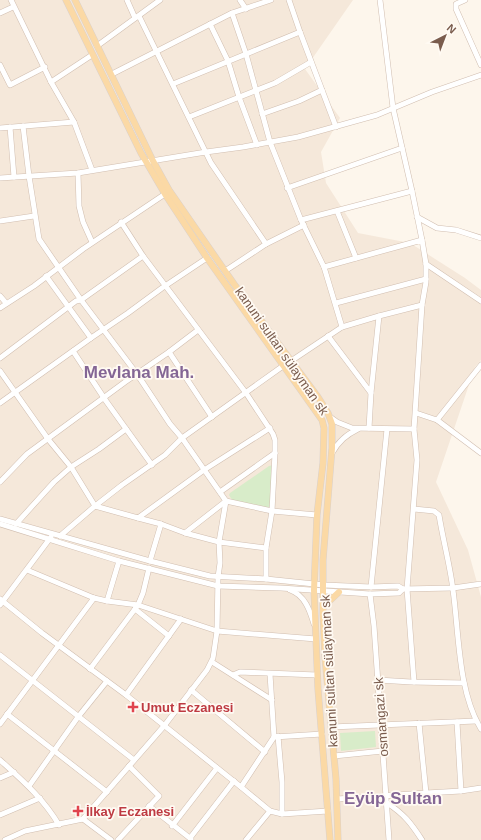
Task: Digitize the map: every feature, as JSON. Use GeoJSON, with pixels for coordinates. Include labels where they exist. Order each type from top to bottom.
{"type":"FeatureCollection","features":[{"type":"Feature","properties":{"kind":"main road"},"geometry":{"type":"LineString","coordinates":[[66,0],[146,162],[165,194],[283,366],[322,420],[324,428],[323,463],[317,515],[314,587],[317,675],[330,840]]}},
{"type":"Feature","properties":{"kind":"main road","name":"kanuni sultan sülayman sk"},"geometry":{"type":"LineString","coordinates":[[75,0],[153,161],[169,190],[225,271],[318,397],[330,417],[332,424],[332,454],[323,560],[325,657],[334,756],[338,840]]}},
{"type":"Feature","properties":{"kind":"main road"},"geometry":{"type":"LineString","coordinates":[[324,606],[339,592]]}},
{"type":"Feature","properties":{"kind":"street"},"geometry":{"type":"LineString","coordinates":[[11,0],[74,122],[92,170]]}},
{"type":"Feature","properties":{"kind":"street"},"geometry":{"type":"LineString","coordinates":[[127,0],[157,52],[211,163],[266,244]]}},
{"type":"Feature","properties":{"kind":"street"},"geometry":{"type":"LineString","coordinates":[[97,46],[107,37],[160,0]]}},
{"type":"Feature","properties":{"kind":"street"},"geometry":{"type":"LineString","coordinates":[[240,0],[246,9]]}},
{"type":"Feature","properties":{"kind":"street"},"geometry":{"type":"LineString","coordinates":[[112,74],[232,13],[271,0]]}},
{"type":"Feature","properties":{"kind":"street"},"geometry":{"type":"LineString","coordinates":[[289,0],[336,127]]}},
{"type":"Feature","properties":{"kind":"street"},"geometry":{"type":"LineString","coordinates":[[380,0],[393,108],[412,191],[426,264],[414,429],[417,460],[414,509],[405,589],[414,682]]}},
{"type":"Feature","properties":{"kind":"street"},"geometry":{"type":"LineString","coordinates":[[465,0],[456,4],[456,9],[481,65]]}},
{"type":"Feature","properties":{"kind":"street"},"geometry":{"type":"LineString","coordinates":[[0,13],[14,7]]}},
{"type":"Feature","properties":{"kind":"street"},"geometry":{"type":"LineString","coordinates":[[232,13],[246,54],[270,142],[287,188],[324,266],[342,327]]}},
{"type":"Feature","properties":{"kind":"street"},"geometry":{"type":"LineString","coordinates":[[210,24],[228,61],[239,97],[257,145]]}},
{"type":"Feature","properties":{"kind":"street"},"geometry":{"type":"LineString","coordinates":[[173,84],[300,32]]}},
{"type":"Feature","properties":{"kind":"street"},"geometry":{"type":"LineString","coordinates":[[52,82],[92,55]]}},
{"type":"Feature","properties":{"kind":"street"},"geometry":{"type":"LineString","coordinates":[[189,117],[275,83],[311,62]]}},
{"type":"Feature","properties":{"kind":"street"},"geometry":{"type":"LineString","coordinates":[[0,66],[10,84],[45,67]]}},
{"type":"Feature","properties":{"kind":"street"},"geometry":{"type":"LineString","coordinates":[[0,178],[78,173],[257,145],[298,137],[377,115],[432,92],[481,75]]}},
{"type":"Feature","properties":{"kind":"street"},"geometry":{"type":"LineString","coordinates":[[262,114],[299,101],[322,90]]}},
{"type":"Feature","properties":{"kind":"street"},"geometry":{"type":"LineString","coordinates":[[0,128],[74,122]]}},
{"type":"Feature","properties":{"kind":"street"},"geometry":{"type":"LineString","coordinates":[[5,840],[25,831],[82,819],[164,726],[207,670],[212,662],[217,631],[218,577],[220,563],[219,542],[226,502],[182,438],[170,424],[137,374],[81,300],[39,239],[34,216],[23,126]]}},
{"type":"Feature","properties":{"kind":"street"},"geometry":{"type":"LineString","coordinates":[[10,127],[14,177]]}},
{"type":"Feature","properties":{"kind":"street"},"geometry":{"type":"LineString","coordinates":[[287,188],[402,148]]}},
{"type":"Feature","properties":{"kind":"street"},"geometry":{"type":"LineString","coordinates":[[78,173],[79,206],[83,222],[92,242]]}},
{"type":"Feature","properties":{"kind":"street"},"geometry":{"type":"LineString","coordinates":[[225,271],[302,222],[337,210],[412,191]]}},
{"type":"Feature","properties":{"kind":"street"},"geometry":{"type":"LineString","coordinates":[[0,308],[58,268],[92,242],[165,194]]}},
{"type":"Feature","properties":{"kind":"street"},"geometry":{"type":"LineString","coordinates":[[337,210],[356,258]]}},
{"type":"Feature","properties":{"kind":"street"},"geometry":{"type":"LineString","coordinates":[[0,221],[34,216]]}},
{"type":"Feature","properties":{"kind":"street"},"geometry":{"type":"LineString","coordinates":[[417,217],[437,228],[456,230],[481,238]]}},
{"type":"Feature","properties":{"kind":"street"},"geometry":{"type":"LineString","coordinates":[[122,222],[143,256],[246,393],[270,428],[275,440],[272,511],[266,548],[266,579]]}},
{"type":"Feature","properties":{"kind":"street"},"geometry":{"type":"LineString","coordinates":[[324,266],[422,240]]}},
{"type":"Feature","properties":{"kind":"street"},"geometry":{"type":"LineString","coordinates":[[0,358],[76,302],[143,256]]}},
{"type":"Feature","properties":{"kind":"street"},"geometry":{"type":"LineString","coordinates":[[0,402],[165,286],[208,258]]}},
{"type":"Feature","properties":{"kind":"street"},"geometry":{"type":"LineString","coordinates":[[426,264],[481,301]]}},
{"type":"Feature","properties":{"kind":"street"},"geometry":{"type":"LineString","coordinates":[[46,276],[90,338]]}},
{"type":"Feature","properties":{"kind":"street"},"geometry":{"type":"LineString","coordinates":[[336,303],[426,279]]}},
{"type":"Feature","properties":{"kind":"street"},"geometry":{"type":"LineString","coordinates":[[0,296],[6,304]]}},
{"type":"Feature","properties":{"kind":"street"},"geometry":{"type":"LineString","coordinates":[[291,361],[342,327],[422,305]]}},
{"type":"Feature","properties":{"kind":"street"},"geometry":{"type":"LineString","coordinates":[[369,428],[379,316]]}},
{"type":"Feature","properties":{"kind":"street"},"geometry":{"type":"LineString","coordinates":[[0,482],[27,454],[198,330]]}},
{"type":"Feature","properties":{"kind":"street"},"geometry":{"type":"LineString","coordinates":[[328,336],[371,393]]}},
{"type":"Feature","properties":{"kind":"street"},"geometry":{"type":"LineString","coordinates":[[73,351],[104,398],[152,465]]}},
{"type":"Feature","properties":{"kind":"street"},"geometry":{"type":"LineString","coordinates":[[169,352],[212,417]]}},
{"type":"Feature","properties":{"kind":"street"},"geometry":{"type":"LineString","coordinates":[[437,420],[481,365]]}},
{"type":"Feature","properties":{"kind":"street"},"geometry":{"type":"LineString","coordinates":[[60,536],[122,485],[165,455],[182,438],[283,366]]}},
{"type":"Feature","properties":{"kind":"street"},"geometry":{"type":"LineString","coordinates":[[0,371],[48,438],[71,467],[95,506],[219,542],[266,548]]}},
{"type":"Feature","properties":{"kind":"street"},"geometry":{"type":"LineString","coordinates":[[416,414],[437,420],[481,453]]}},
{"type":"Feature","properties":{"kind":"street"},"geometry":{"type":"LineString","coordinates":[[330,417],[346,426],[358,428],[414,429]]}},
{"type":"Feature","properties":{"kind":"street"},"geometry":{"type":"LineString","coordinates":[[138,518],[204,470],[270,428]]}},
{"type":"Feature","properties":{"kind":"street"},"geometry":{"type":"LineString","coordinates":[[332,454],[339,441],[344,436],[358,428]]}},
{"type":"Feature","properties":{"kind":"street"},"geometry":{"type":"LineString","coordinates":[[16,524],[54,482],[71,467],[126,429]]}},
{"type":"Feature","properties":{"kind":"street"},"geometry":{"type":"LineString","coordinates":[[371,587],[386,429]]}},
{"type":"Feature","properties":{"kind":"street"},"geometry":{"type":"LineString","coordinates":[[220,492],[275,453]]}},
{"type":"Feature","properties":{"kind":"street"},"geometry":{"type":"LineString","coordinates":[[185,533],[226,502],[272,511],[317,515]]}},
{"type":"Feature","properties":{"kind":"street"},"geometry":{"type":"LineString","coordinates":[[414,509],[434,511],[439,515],[453,588],[464,683],[476,721],[481,729]]}},
{"type":"Feature","properties":{"kind":"street"},"geometry":{"type":"LineString","coordinates":[[0,519],[150,561],[210,576],[266,579],[324,588],[398,586],[405,589],[453,588],[481,584]]}},
{"type":"Feature","properties":{"kind":"street"},"geometry":{"type":"LineString","coordinates":[[0,524],[119,561],[218,586],[281,588],[314,587]]}},
{"type":"Feature","properties":{"kind":"street"},"geometry":{"type":"LineString","coordinates":[[150,561],[161,524]]}},
{"type":"Feature","properties":{"kind":"street"},"geometry":{"type":"LineString","coordinates":[[53,534],[27,570],[1,602],[126,695],[270,811],[282,814],[328,811]]}},
{"type":"Feature","properties":{"kind":"street"},"geometry":{"type":"LineString","coordinates":[[107,601],[119,561]]}},
{"type":"Feature","properties":{"kind":"street"},"geometry":{"type":"LineString","coordinates":[[90,669],[136,607],[143,593],[149,568]]}},
{"type":"Feature","properties":{"kind":"street"},"geometry":{"type":"LineString","coordinates":[[27,570],[94,598],[181,619],[217,631],[316,639]]}},
{"type":"Feature","properties":{"kind":"street"},"geometry":{"type":"LineString","coordinates":[[281,588],[294,592],[303,600],[309,608],[316,628]]}},
{"type":"Feature","properties":{"kind":"street"},"geometry":{"type":"LineString","coordinates":[[324,588],[339,592],[370,594],[399,593],[405,589]]}},
{"type":"Feature","properties":{"kind":"street","name":"osmangazi sk"},"geometry":{"type":"LineString","coordinates":[[370,594],[382,725],[390,840]]}},
{"type":"Feature","properties":{"kind":"street"},"geometry":{"type":"LineString","coordinates":[[0,724],[94,598]]}},
{"type":"Feature","properties":{"kind":"street"},"geometry":{"type":"LineString","coordinates":[[136,607],[169,636]]}},
{"type":"Feature","properties":{"kind":"street"},"geometry":{"type":"LineString","coordinates":[[126,695],[181,619]]}},
{"type":"Feature","properties":{"kind":"street"},"geometry":{"type":"LineString","coordinates":[[0,655],[134,760]]}},
{"type":"Feature","properties":{"kind":"street"},"geometry":{"type":"LineString","coordinates":[[212,662],[272,700]]}},
{"type":"Feature","properties":{"kind":"street"},"geometry":{"type":"LineString","coordinates":[[233,675],[240,672],[317,675]]}},
{"type":"Feature","properties":{"kind":"street"},"geometry":{"type":"LineString","coordinates":[[270,674],[282,782],[282,814]]}},
{"type":"Feature","properties":{"kind":"street"},"geometry":{"type":"LineString","coordinates":[[378,680],[464,683]]}},
{"type":"Feature","properties":{"kind":"street"},"geometry":{"type":"LineString","coordinates":[[29,786],[54,749],[107,681]]}},
{"type":"Feature","properties":{"kind":"street"},"geometry":{"type":"LineString","coordinates":[[191,690],[265,752]]}},
{"type":"Feature","properties":{"kind":"street"},"geometry":{"type":"LineString","coordinates":[[7,714],[54,749],[107,792]]}},
{"type":"Feature","properties":{"kind":"street"},"geometry":{"type":"LineString","coordinates":[[331,727],[476,721]]}},
{"type":"Feature","properties":{"kind":"street"},"geometry":{"type":"LineString","coordinates":[[457,722],[461,791]]}},
{"type":"Feature","properties":{"kind":"street"},"geometry":{"type":"LineString","coordinates":[[419,723],[426,793]]}},
{"type":"Feature","properties":{"kind":"street"},"geometry":{"type":"LineString","coordinates":[[276,737],[322,734]]}},
{"type":"Feature","properties":{"kind":"street"},"geometry":{"type":"LineString","coordinates":[[241,787],[276,737]]}},
{"type":"Feature","properties":{"kind":"street"},"geometry":{"type":"LineString","coordinates":[[334,756],[383,751]]}},
{"type":"Feature","properties":{"kind":"street"},"geometry":{"type":"LineString","coordinates":[[0,760],[40,798],[50,810],[59,825]]}},
{"type":"Feature","properties":{"kind":"street"},"geometry":{"type":"LineString","coordinates":[[118,840],[159,796],[129,766]]}},
{"type":"Feature","properties":{"kind":"street"},"geometry":{"type":"LineString","coordinates":[[172,826],[217,768]]}},
{"type":"Feature","properties":{"kind":"street"},"geometry":{"type":"LineString","coordinates":[[0,778],[14,772]]}},
{"type":"Feature","properties":{"kind":"street"},"geometry":{"type":"LineString","coordinates":[[149,806],[172,826],[191,839],[234,781]]}},
{"type":"Feature","properties":{"kind":"street"},"geometry":{"type":"LineString","coordinates":[[337,799],[461,791],[481,788]]}},
{"type":"Feature","properties":{"kind":"street"},"geometry":{"type":"LineString","coordinates":[[0,815],[40,798]]}},
{"type":"Feature","properties":{"kind":"street"},"geometry":{"type":"LineString","coordinates":[[387,803],[400,812],[410,822],[422,840]]}},
{"type":"Feature","properties":{"kind":"street"},"geometry":{"type":"LineString","coordinates":[[246,840],[270,811]]}},
{"type":"Feature","properties":{"kind":"street"},"geometry":{"type":"LineString","coordinates":[[82,819],[111,840]]}},
{"type":"Feature","properties":{"kind":"shaded area"},"geometry":{"type":"Polygon","coordinates":[[[0,0],[353,0],[305,69],[340,118],[321,152],[326,183],[358,233],[410,243],[481,290],[481,360],[475,367],[436,482],[468,550],[481,597],[481,840],[0,840],[0,0]]]}},
{"type":"Feature","properties":{"kind":"green space"},"geometry":{"type":"Polygon","coordinates":[[[273,465],[271,508],[234,503],[229,495],[230,493],[269,466],[273,465]]]}},
{"type":"Feature","properties":{"kind":"green space"},"geometry":{"type":"Polygon","coordinates":[[[375,731],[376,747],[341,751],[340,733],[375,731]]]}},
{"type":"Feature","properties":{"kind":"place","name":"Umut Eczanesi"},"geometry":{"type":"Point","coordinates":[133,707]}},
{"type":"Feature","properties":{"kind":"place","name":"İlkay Eczanesi"},"geometry":{"type":"Point","coordinates":[78,811]}},
{"type":"Feature","properties":{"kind":"district","name":"Mevlana Mah."},"geometry":{"type":"Point","coordinates":[139,372]}},
{"type":"Feature","properties":{"kind":"district","name":"Eyüp Sultan"},"geometry":{"type":"Point","coordinates":[393,798]}}]}
